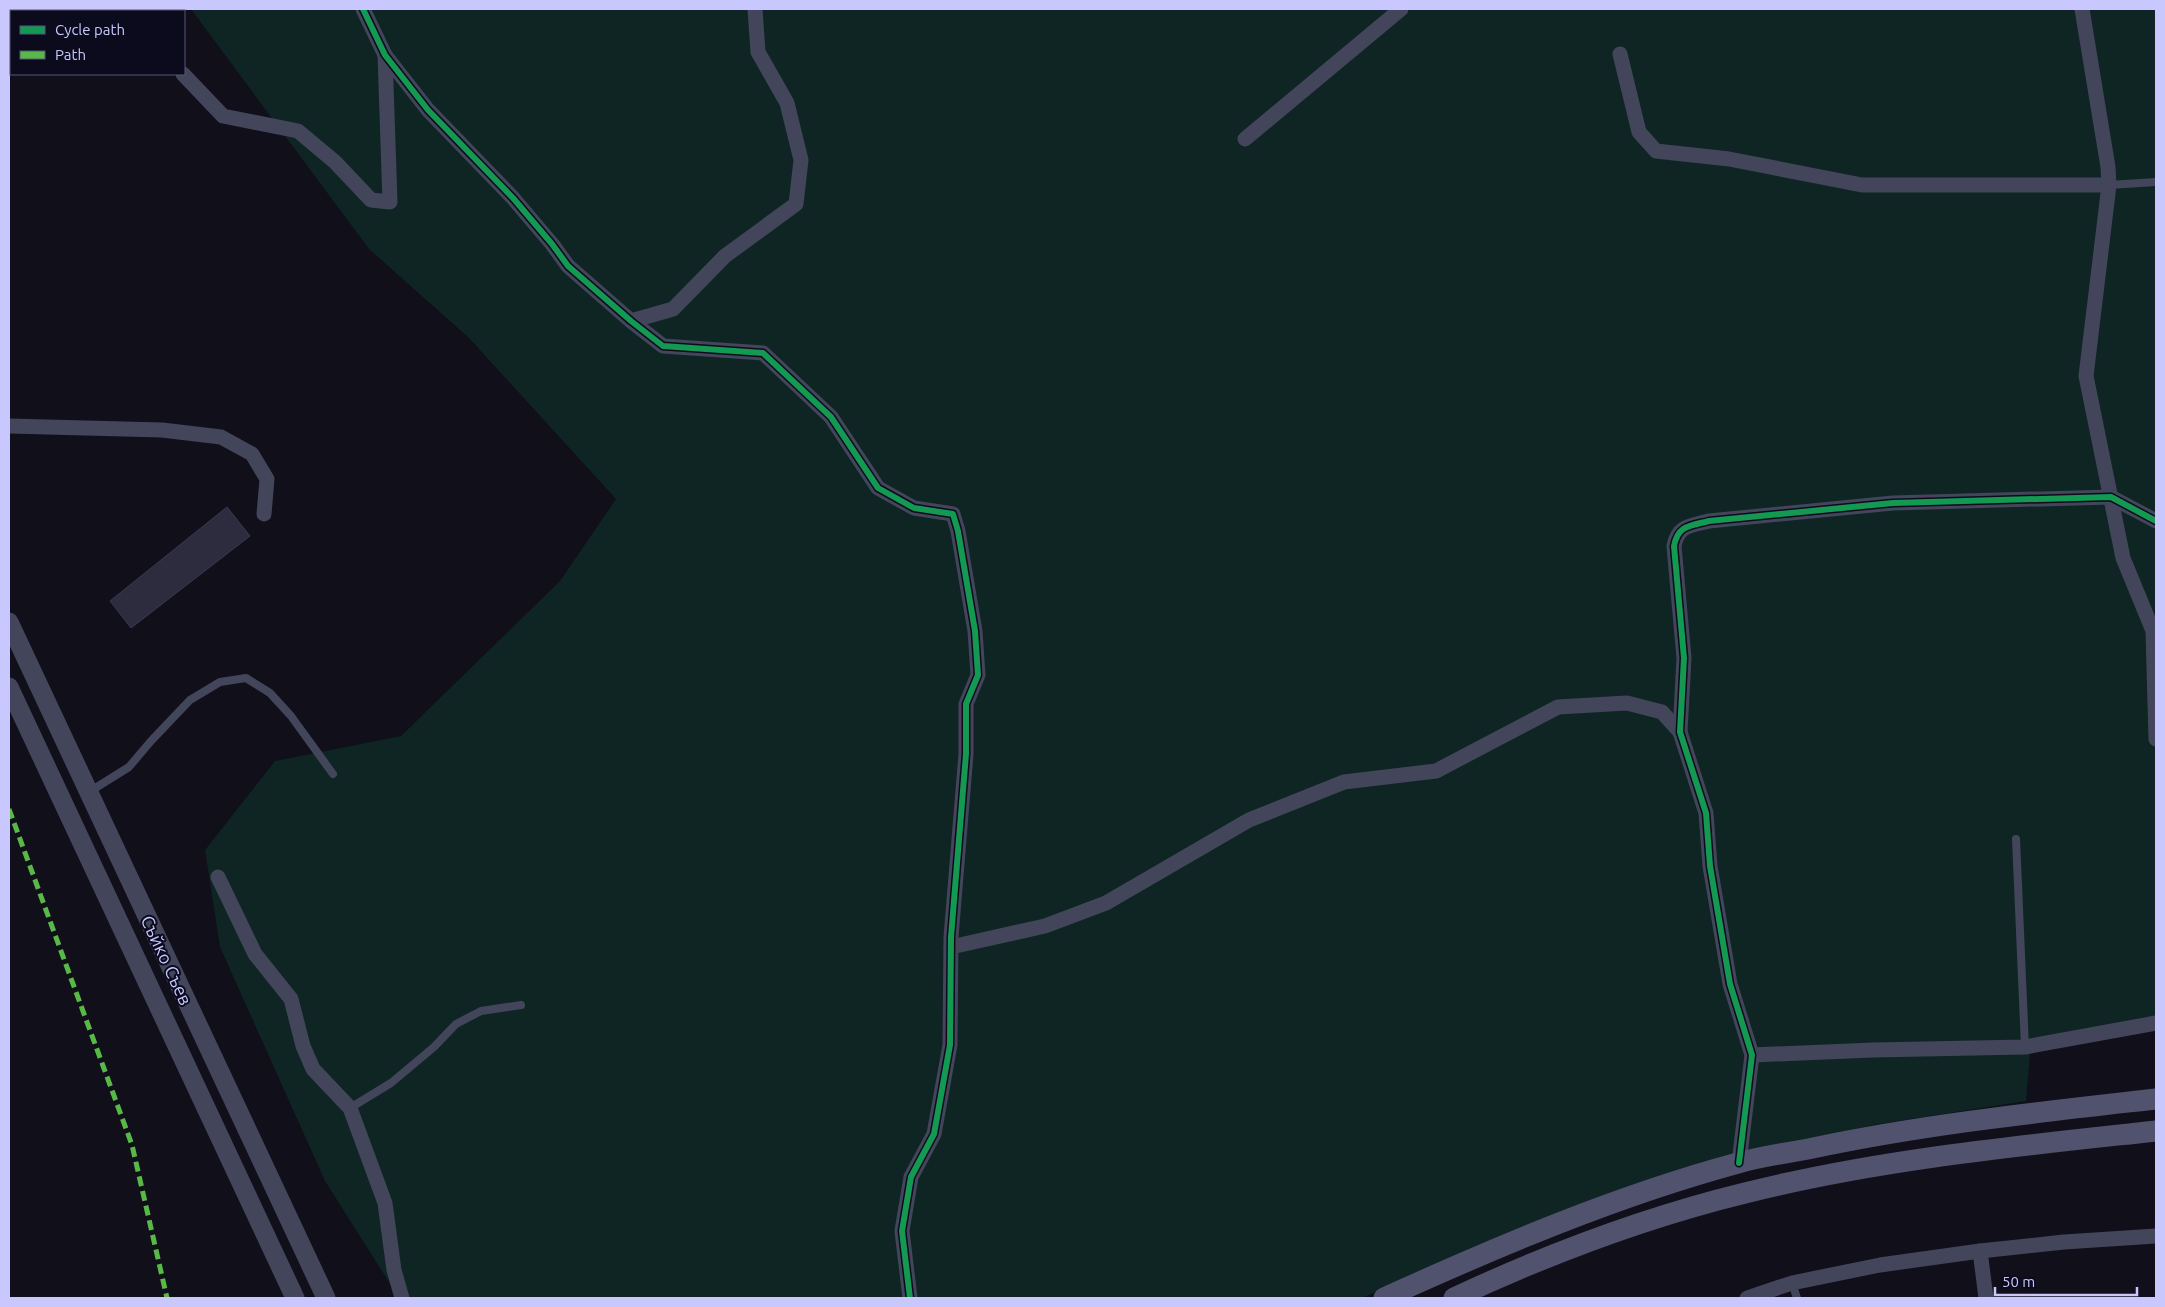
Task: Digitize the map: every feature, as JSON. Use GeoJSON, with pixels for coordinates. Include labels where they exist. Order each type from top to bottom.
{"type":"FeatureCollection","features":[{"type":"Feature","properties":{"kind":"main road"},"geometry":{"type":"LineString","coordinates":[[1384,1298],[1499,1246],[1635,1195],[1739,1163],[1867,1136],[1982,1119],[2156,1099]]}},
{"type":"Feature","properties":{"kind":"main road"},"geometry":{"type":"LineString","coordinates":[[1454,1298],[1494,1280],[1645,1222],[1746,1192],[1873,1166],[2015,1146],[2156,1131]]}},
{"type":"Feature","properties":{"kind":"street"},"geometry":{"type":"LineString","coordinates":[[363,9],[385,55],[428,110],[513,198],[568,266],[631,321],[663,346],[763,353],[831,418],[878,488],[914,508],[953,514],[958,531],[975,631],[978,675],[966,704],[966,754],[951,947],[950,1045],[934,1134],[911,1177],[902,1232],[910,1298]]}},
{"type":"Feature","properties":{"kind":"street"},"geometry":{"type":"LineString","coordinates":[[631,321],[673,309],[725,256],[796,204],[801,160],[787,103],[758,52],[755,9]]}},
{"type":"Feature","properties":{"kind":"street"},"geometry":{"type":"LineString","coordinates":[[1245,139],[1401,9]]}},
{"type":"Feature","properties":{"kind":"street"},"geometry":{"type":"LineString","coordinates":[[2082,9],[2108,167],[2109,185],[2086,376],[2123,558],[2153,631],[2156,739]]}},
{"type":"Feature","properties":{"kind":"street"},"geometry":{"type":"LineString","coordinates":[[1620,54],[1639,132],[1656,151],[1729,159],[1862,186],[2109,185]]}},
{"type":"Feature","properties":{"kind":"street"},"geometry":{"type":"LineString","coordinates":[[184,75],[223,116],[298,131],[336,162],[371,200],[390,202],[385,55]]}},
{"type":"Feature","properties":{"kind":"street"},"geometry":{"type":"LineString","coordinates":[[9,426],[162,430],[221,436],[252,454],[257,462],[266,480],[264,514]]}},
{"type":"Feature","properties":{"kind":"street"},"geometry":{"type":"LineString","coordinates":[[1739,1163],[1752,1055],[1730,984],[1710,866],[1706,813],[1680,732],[1684,658],[1674,546],[1676,537],[1684,527],[1709,522],[1893,503],[2110,497],[2156,521]]}},
{"type":"Feature","properties":{"kind":"street","name":"Съйко Съев"},"geometry":{"type":"LineString","coordinates":[[9,622],[326,1298]]}},
{"type":"Feature","properties":{"kind":"street","name":"Съйко Съев"},"geometry":{"type":"LineString","coordinates":[[9,686],[295,1298]]}},
{"type":"Feature","properties":{"kind":"street"},"geometry":{"type":"LineString","coordinates":[[951,947],[1045,926],[1106,903],[1249,820],[1344,782],[1436,771],[1558,707],[1628,703],[1662,712],[1680,732]]}},
{"type":"Feature","properties":{"kind":"street"},"geometry":{"type":"LineString","coordinates":[[218,877],[255,954],[291,999],[303,1046],[313,1069],[350,1108],[385,1204],[394,1270],[402,1298]]}},
{"type":"Feature","properties":{"kind":"street"},"geometry":{"type":"LineString","coordinates":[[1752,1055],[2025,1047],[2156,1023]]}},
{"type":"Feature","properties":{"kind":"street"},"geometry":{"type":"LineString","coordinates":[[1747,1298],[1792,1282],[1880,1265],[1980,1250],[2156,1236]]}},
{"type":"Feature","properties":{"kind":"street"},"geometry":{"type":"LineString","coordinates":[[1980,1250],[1986,1298]]}},
{"type":"Feature","properties":{"kind":"lane"},"geometry":{"type":"LineString","coordinates":[[2109,185],[2156,182]]}},
{"type":"Feature","properties":{"kind":"lane"},"geometry":{"type":"LineString","coordinates":[[89,792],[129,767],[190,700],[220,682],[246,678],[270,693],[291,716],[333,774]]}},
{"type":"Feature","properties":{"kind":"lane"},"geometry":{"type":"LineString","coordinates":[[2016,839],[2025,1047]]}},
{"type":"Feature","properties":{"kind":"lane"},"geometry":{"type":"LineString","coordinates":[[350,1108],[392,1083],[434,1047],[456,1024],[481,1011],[521,1004]]}},
{"type":"Feature","properties":{"kind":"lane"},"geometry":{"type":"LineString","coordinates":[[1792,1282],[1797,1298]]}},
{"type":"Feature","properties":{"kind":"green space"},"geometry":{"type":"Polygon","coordinates":[[[191,9],[2156,9],[2156,1020],[2031,1043],[2026,1101],[1873,1125],[1710,1162],[1426,1269],[1362,1298],[399,1298],[325,1181],[220,947],[205,850],[275,761],[401,736],[560,581],[616,499],[469,338],[369,249],[191,9]]]}},
{"type":"Feature","properties":{"kind":"building"},"geometry":{"type":"Polygon","coordinates":[[[227,507],[250,536],[131,628],[110,601],[227,507]]]}},
{"type":"Feature","properties":{"kind":"marked path"},"geometry":{"type":"LineString","coordinates":[[9,809],[132,1145],[167,1298]]}},
{"type":"Feature","properties":{"kind":"cycle path"},"geometry":{"type":"LineString","coordinates":[[363,9],[385,55],[428,110],[513,198],[568,266],[631,321],[663,346],[763,353],[831,417],[878,488],[914,508],[953,514],[958,531],[975,631],[978,675],[966,704],[966,754],[951,937],[950,1045],[934,1134],[911,1177],[902,1231],[910,1298]]}},
{"type":"Feature","properties":{"kind":"cycle path"},"geometry":{"type":"LineString","coordinates":[[1739,1163],[1752,1055],[1730,984],[1710,866],[1706,813],[1680,732],[1684,658],[1674,546],[1678,534],[1686,528],[1709,521],[1893,503],[2111,497],[2156,521]]}}]}
